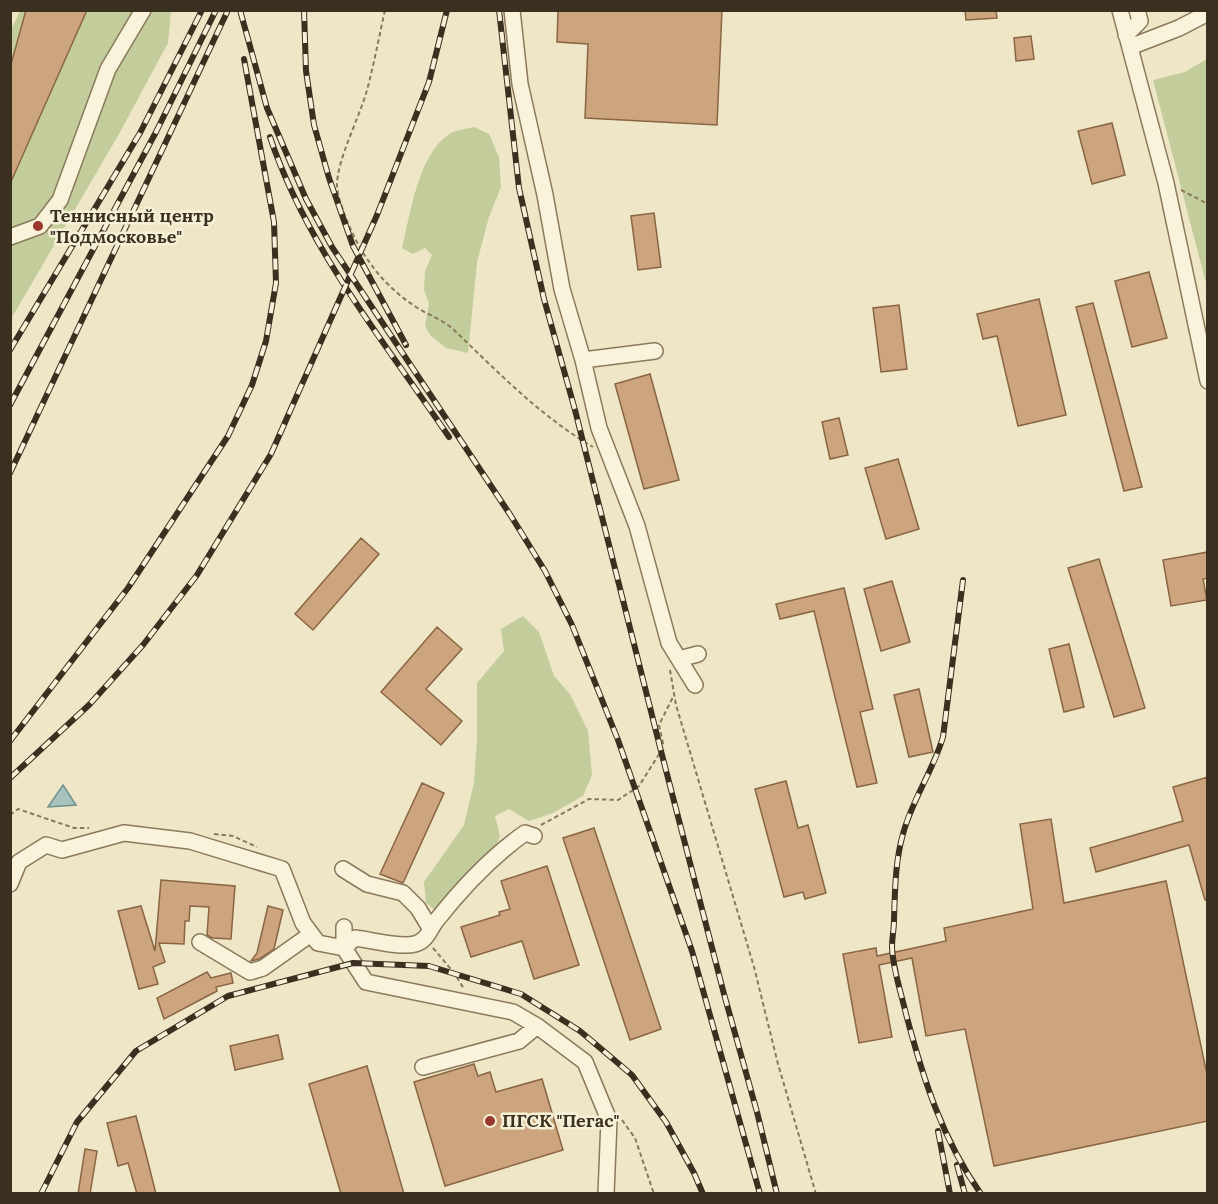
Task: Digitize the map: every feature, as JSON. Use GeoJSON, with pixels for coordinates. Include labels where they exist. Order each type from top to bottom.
{"type":"FeatureCollection","features":[{"type":"Feature","properties":{"kind":"street"},"geometry":{"type":"LineString","coordinates":[[10,237],[40,226],[60,200],[108,69],[143,10]]}},
{"type":"Feature","properties":{"kind":"street"},"geometry":{"type":"LineString","coordinates":[[512,10],[520,84],[545,195],[562,289],[591,360],[599,428],[637,526],[674,664],[695,685]]}},
{"type":"Feature","properties":{"kind":"street"},"geometry":{"type":"LineString","coordinates":[[1120,10],[1166,183],[1208,381]]}},
{"type":"Feature","properties":{"kind":"street"},"geometry":{"type":"LineString","coordinates":[[1128,41],[1140,21],[1137,10]]}},
{"type":"Feature","properties":{"kind":"street"},"geometry":{"type":"LineString","coordinates":[[1128,41],[1179,28],[1208,13]]}},
{"type":"Feature","properties":{"kind":"street"},"geometry":{"type":"LineString","coordinates":[[591,360],[655,351]]}},
{"type":"Feature","properties":{"kind":"street"},"geometry":{"type":"LineString","coordinates":[[591,360],[609,372]]}},
{"type":"Feature","properties":{"kind":"street"},"geometry":{"type":"LineString","coordinates":[[674,664],[698,654]]}},
{"type":"Feature","properties":{"kind":"street"},"geometry":{"type":"LineString","coordinates":[[10,884],[19,862],[46,846],[62,850],[124,833],[190,841],[282,869],[303,923],[318,943],[344,948]]}},
{"type":"Feature","properties":{"kind":"street"},"geometry":{"type":"LineString","coordinates":[[344,948],[355,938],[414,944],[428,933],[454,899],[502,849],[530,835]]}},
{"type":"Feature","properties":{"kind":"street"},"geometry":{"type":"LineString","coordinates":[[343,869],[367,884],[403,893],[418,908],[428,933]]}},
{"type":"Feature","properties":{"kind":"street"},"geometry":{"type":"LineString","coordinates":[[344,927],[344,948],[366,982],[513,1012],[537,1026],[585,1062],[609,1120],[606,1194]]}},
{"type":"Feature","properties":{"kind":"street"},"geometry":{"type":"LineString","coordinates":[[200,942],[250,972],[263,968],[311,934]]}},
{"type":"Feature","properties":{"kind":"street"},"geometry":{"type":"LineString","coordinates":[[423,1067],[519,1041],[537,1026]]}},
{"type":"Feature","properties":{"kind":"path"},"geometry":{"type":"LineString","coordinates":[[385,10],[367,91],[341,164],[337,186],[343,210],[355,240],[381,279],[414,306],[453,328],[479,356],[542,413],[575,437],[595,448],[607,448]]}},
{"type":"Feature","properties":{"kind":"path"},"geometry":{"type":"LineString","coordinates":[[1166,183],[1208,204]]}},
{"type":"Feature","properties":{"kind":"path"},"geometry":{"type":"LineString","coordinates":[[674,664],[674,695],[754,967],[778,1064],[816,1194]]}},
{"type":"Feature","properties":{"kind":"path"},"geometry":{"type":"LineString","coordinates":[[530,835],[589,799],[618,800],[639,786],[661,751],[663,743],[659,725],[674,695]]}},
{"type":"Feature","properties":{"kind":"path"},"geometry":{"type":"LineString","coordinates":[[428,933],[473,1004]]}},
{"type":"Feature","properties":{"kind":"path"},"geometry":{"type":"LineString","coordinates":[[621,1118],[635,1138],[654,1194]]}},
{"type":"Feature","properties":{"kind":"green space","name":"Теннисный центр \"Подмосковье\""},"geometry":{"type":"Polygon","coordinates":[[[20,11],[171,11],[168,43],[119,134],[11,319],[10,32],[20,11]]]}},
{"type":"Feature","properties":{"kind":"green space"},"geometry":{"type":"Polygon","coordinates":[[[1207,59],[1207,287],[1153,80],[1185,72],[1207,59]]]}},
{"type":"Feature","properties":{"kind":"green space"},"geometry":{"type":"Polygon","coordinates":[[[474,127],[489,134],[499,157],[501,187],[489,217],[477,262],[468,353],[446,348],[430,335],[425,326],[429,304],[424,290],[425,271],[432,255],[425,248],[413,254],[402,248],[418,185],[431,154],[451,133],[474,127]]]}},
{"type":"Feature","properties":{"kind":"green space"},"geometry":{"type":"Polygon","coordinates":[[[523,616],[539,632],[554,676],[570,694],[588,731],[592,775],[583,796],[553,813],[529,821],[509,809],[495,816],[500,836],[495,850],[436,911],[426,903],[424,882],[464,825],[474,783],[477,683],[504,651],[501,629],[523,616]]]}},
{"type":"Feature","properties":{"kind":"water"},"geometry":{"type":"Polygon","coordinates":[[[63,785],[76,805],[48,807],[63,785]]]}},
{"type":"Feature","properties":{"kind":"building"},"geometry":{"type":"Polygon","coordinates":[[[26,10],[87,10],[10,184],[10,68],[26,10]]]}},
{"type":"Feature","properties":{"kind":"building"},"geometry":{"type":"Polygon","coordinates":[[[558,10],[722,10],[717,125],[585,118],[588,44],[557,42],[558,10]]]}},
{"type":"Feature","properties":{"kind":"building"},"geometry":{"type":"Polygon","coordinates":[[[965,10],[996,10],[997,18],[966,20],[965,10]]]}},
{"type":"Feature","properties":{"kind":"building"},"geometry":{"type":"Polygon","coordinates":[[[1031,36],[1034,59],[1016,61],[1014,38],[1031,36]]]}},
{"type":"Feature","properties":{"kind":"building"},"geometry":{"type":"Polygon","coordinates":[[[1112,123],[1125,175],[1092,184],[1078,131],[1112,123]]]}},
{"type":"Feature","properties":{"kind":"building"},"geometry":{"type":"Polygon","coordinates":[[[654,213],[661,267],[638,270],[631,216],[654,213]]]}},
{"type":"Feature","properties":{"kind":"building"},"geometry":{"type":"Polygon","coordinates":[[[1149,272],[1167,338],[1132,347],[1115,281],[1149,272]]]}},
{"type":"Feature","properties":{"kind":"building"},"geometry":{"type":"Polygon","coordinates":[[[1039,299],[1066,415],[1018,426],[997,336],[983,339],[977,314],[1039,299]]]}},
{"type":"Feature","properties":{"kind":"building"},"geometry":{"type":"Polygon","coordinates":[[[1093,303],[1142,487],[1124,491],[1076,307],[1093,303]]]}},
{"type":"Feature","properties":{"kind":"building"},"geometry":{"type":"Polygon","coordinates":[[[899,305],[907,369],[881,372],[873,308],[899,305]]]}},
{"type":"Feature","properties":{"kind":"building"},"geometry":{"type":"Polygon","coordinates":[[[650,374],[679,480],[644,489],[615,384],[650,374]]]}},
{"type":"Feature","properties":{"kind":"building"},"geometry":{"type":"Polygon","coordinates":[[[839,418],[848,455],[830,459],[822,422],[839,418]]]}},
{"type":"Feature","properties":{"kind":"building"},"geometry":{"type":"Polygon","coordinates":[[[898,459],[919,529],[886,539],[865,468],[898,459]]]}},
{"type":"Feature","properties":{"kind":"building"},"geometry":{"type":"Polygon","coordinates":[[[361,538],[379,554],[313,630],[295,614],[361,538]]]}},
{"type":"Feature","properties":{"kind":"building"},"geometry":{"type":"Polygon","coordinates":[[[1208,552],[1208,578],[1203,579],[1207,600],[1171,606],[1163,560],[1208,552]]]}},
{"type":"Feature","properties":{"kind":"building"},"geometry":{"type":"Polygon","coordinates":[[[1099,559],[1145,708],[1114,717],[1068,568],[1099,559]]]}},
{"type":"Feature","properties":{"kind":"building"},"geometry":{"type":"Polygon","coordinates":[[[892,581],[910,642],[881,651],[864,589],[892,581]]]}},
{"type":"Feature","properties":{"kind":"building"},"geometry":{"type":"Polygon","coordinates":[[[844,588],[873,709],[860,712],[877,783],[857,787],[814,611],[780,619],[776,604],[844,588]]]}},
{"type":"Feature","properties":{"kind":"building"},"geometry":{"type":"Polygon","coordinates":[[[437,627],[462,649],[426,689],[462,721],[441,745],[381,692],[437,627]]]}},
{"type":"Feature","properties":{"kind":"building"},"geometry":{"type":"Polygon","coordinates":[[[1069,644],[1084,707],[1064,712],[1049,649],[1069,644]]]}},
{"type":"Feature","properties":{"kind":"building"},"geometry":{"type":"Polygon","coordinates":[[[919,689],[933,752],[909,757],[894,695],[919,689]]]}},
{"type":"Feature","properties":{"kind":"building"},"geometry":{"type":"Polygon","coordinates":[[[1208,777],[1208,900],[1205,900],[1189,845],[1096,872],[1090,848],[1183,821],[1173,787],[1208,777]]]}},
{"type":"Feature","properties":{"kind":"building"},"geometry":{"type":"Polygon","coordinates":[[[786,781],[798,828],[808,825],[826,893],[805,899],[803,892],[784,897],[755,789],[786,781]]]}},
{"type":"Feature","properties":{"kind":"building"},"geometry":{"type":"Polygon","coordinates":[[[422,783],[444,793],[403,883],[380,874],[422,783]]]}},
{"type":"Feature","properties":{"kind":"building"},"geometry":{"type":"Polygon","coordinates":[[[1051,819],[1064,903],[1166,881],[1208,1079],[1208,1121],[994,1166],[965,1029],[926,1036],[912,958],[879,965],[892,1037],[859,1043],[843,954],[876,948],[877,956],[946,941],[944,928],[1033,909],[1020,824],[1051,819]]]}},
{"type":"Feature","properties":{"kind":"building"},"geometry":{"type":"Polygon","coordinates":[[[594,828],[661,1029],[630,1040],[563,838],[594,828]]]}},
{"type":"Feature","properties":{"kind":"building"},"geometry":{"type":"Polygon","coordinates":[[[547,866],[579,965],[534,979],[522,941],[471,957],[461,927],[500,915],[499,912],[510,909],[501,881],[547,866]]]}},
{"type":"Feature","properties":{"kind":"building"},"geometry":{"type":"Polygon","coordinates":[[[161,880],[235,886],[231,939],[212,938],[207,935],[209,907],[190,906],[189,921],[185,921],[184,944],[159,943],[165,962],[153,967],[158,984],[139,989],[118,911],[141,906],[155,951],[161,880]]]}},
{"type":"Feature","properties":{"kind":"building"},"geometry":{"type":"Polygon","coordinates":[[[268,906],[283,910],[274,949],[259,959],[251,961],[257,953],[268,906]]]}},
{"type":"Feature","properties":{"kind":"building"},"geometry":{"type":"Polygon","coordinates":[[[207,972],[211,978],[231,973],[233,983],[216,987],[217,991],[164,1019],[157,998],[207,972]]]}},
{"type":"Feature","properties":{"kind":"building"},"geometry":{"type":"Polygon","coordinates":[[[278,1035],[283,1059],[235,1070],[230,1046],[278,1035]]]}},
{"type":"Feature","properties":{"kind":"building","name":"ПГСК \"Пегас\""},"geometry":{"type":"Polygon","coordinates":[[[474,1064],[478,1076],[490,1072],[496,1092],[542,1079],[563,1150],[445,1186],[414,1082],[474,1064]]]}},
{"type":"Feature","properties":{"kind":"building"},"geometry":{"type":"Polygon","coordinates":[[[367,1066],[404,1194],[341,1194],[309,1084],[367,1066]]]}},
{"type":"Feature","properties":{"kind":"building"},"geometry":{"type":"Polygon","coordinates":[[[136,1116],[156,1194],[137,1194],[128,1163],[118,1166],[107,1123],[136,1116]]]}},
{"type":"Feature","properties":{"kind":"building"},"geometry":{"type":"Polygon","coordinates":[[[85,1149],[97,1151],[90,1194],[78,1194],[85,1149]]]}},
{"type":"Feature","properties":{"kind":"railway"},"geometry":{"type":"LineString","coordinates":[[10,350],[140,133],[202,10]]}},
{"type":"Feature","properties":{"kind":"railway"},"geometry":{"type":"LineString","coordinates":[[10,405],[156,132],[216,10]]}},
{"type":"Feature","properties":{"kind":"railway"},"geometry":{"type":"LineString","coordinates":[[10,473],[228,10]]}},
{"type":"Feature","properties":{"kind":"railway"},"geometry":{"type":"LineString","coordinates":[[240,10],[267,108],[306,199],[332,247],[511,516],[545,571],[572,625],[618,740],[692,951],[760,1194]]}},
{"type":"Feature","properties":{"kind":"railway"},"geometry":{"type":"LineString","coordinates":[[304,10],[306,71],[314,125],[329,178],[353,246],[406,345]]}},
{"type":"Feature","properties":{"kind":"railway"},"geometry":{"type":"LineString","coordinates":[[10,778],[89,705],[143,645],[197,575],[271,454],[377,215],[429,82],[447,10]]}},
{"type":"Feature","properties":{"kind":"railway"},"geometry":{"type":"LineString","coordinates":[[499,10],[519,188],[544,299],[575,410],[661,751],[777,1194]]}},
{"type":"Feature","properties":{"kind":"railway"},"geometry":{"type":"LineString","coordinates":[[10,741],[128,588],[228,436],[252,385],[266,341],[276,283],[274,222],[244,59]]}},
{"type":"Feature","properties":{"kind":"railway"},"geometry":{"type":"LineString","coordinates":[[270,137],[304,217],[326,255],[349,293],[449,437]]}},
{"type":"Feature","properties":{"kind":"railway"},"geometry":{"type":"LineString","coordinates":[[963,580],[943,737],[907,821],[898,855],[892,947],[897,981],[927,1085],[955,1152],[981,1194]]}},
{"type":"Feature","properties":{"kind":"railway"},"geometry":{"type":"LineString","coordinates":[[41,1194],[77,1122],[136,1051],[228,996],[353,963],[429,966],[521,994],[580,1031],[632,1075],[666,1122],[703,1194]]}},
{"type":"Feature","properties":{"kind":"railway"},"geometry":{"type":"LineString","coordinates":[[938,1131],[950,1194]]}},
{"type":"Feature","properties":{"kind":"railway"},"geometry":{"type":"LineString","coordinates":[[957,1165],[965,1194]]}},
{"type":"Feature","properties":{"kind":"place","name":"Теннисный центр \"Подмосковье\""},"geometry":{"type":"Point","coordinates":[38,226]}},
{"type":"Feature","properties":{"kind":"place","name":"ПГСК \"Пегас\""},"geometry":{"type":"Point","coordinates":[490,1121]}}]}
